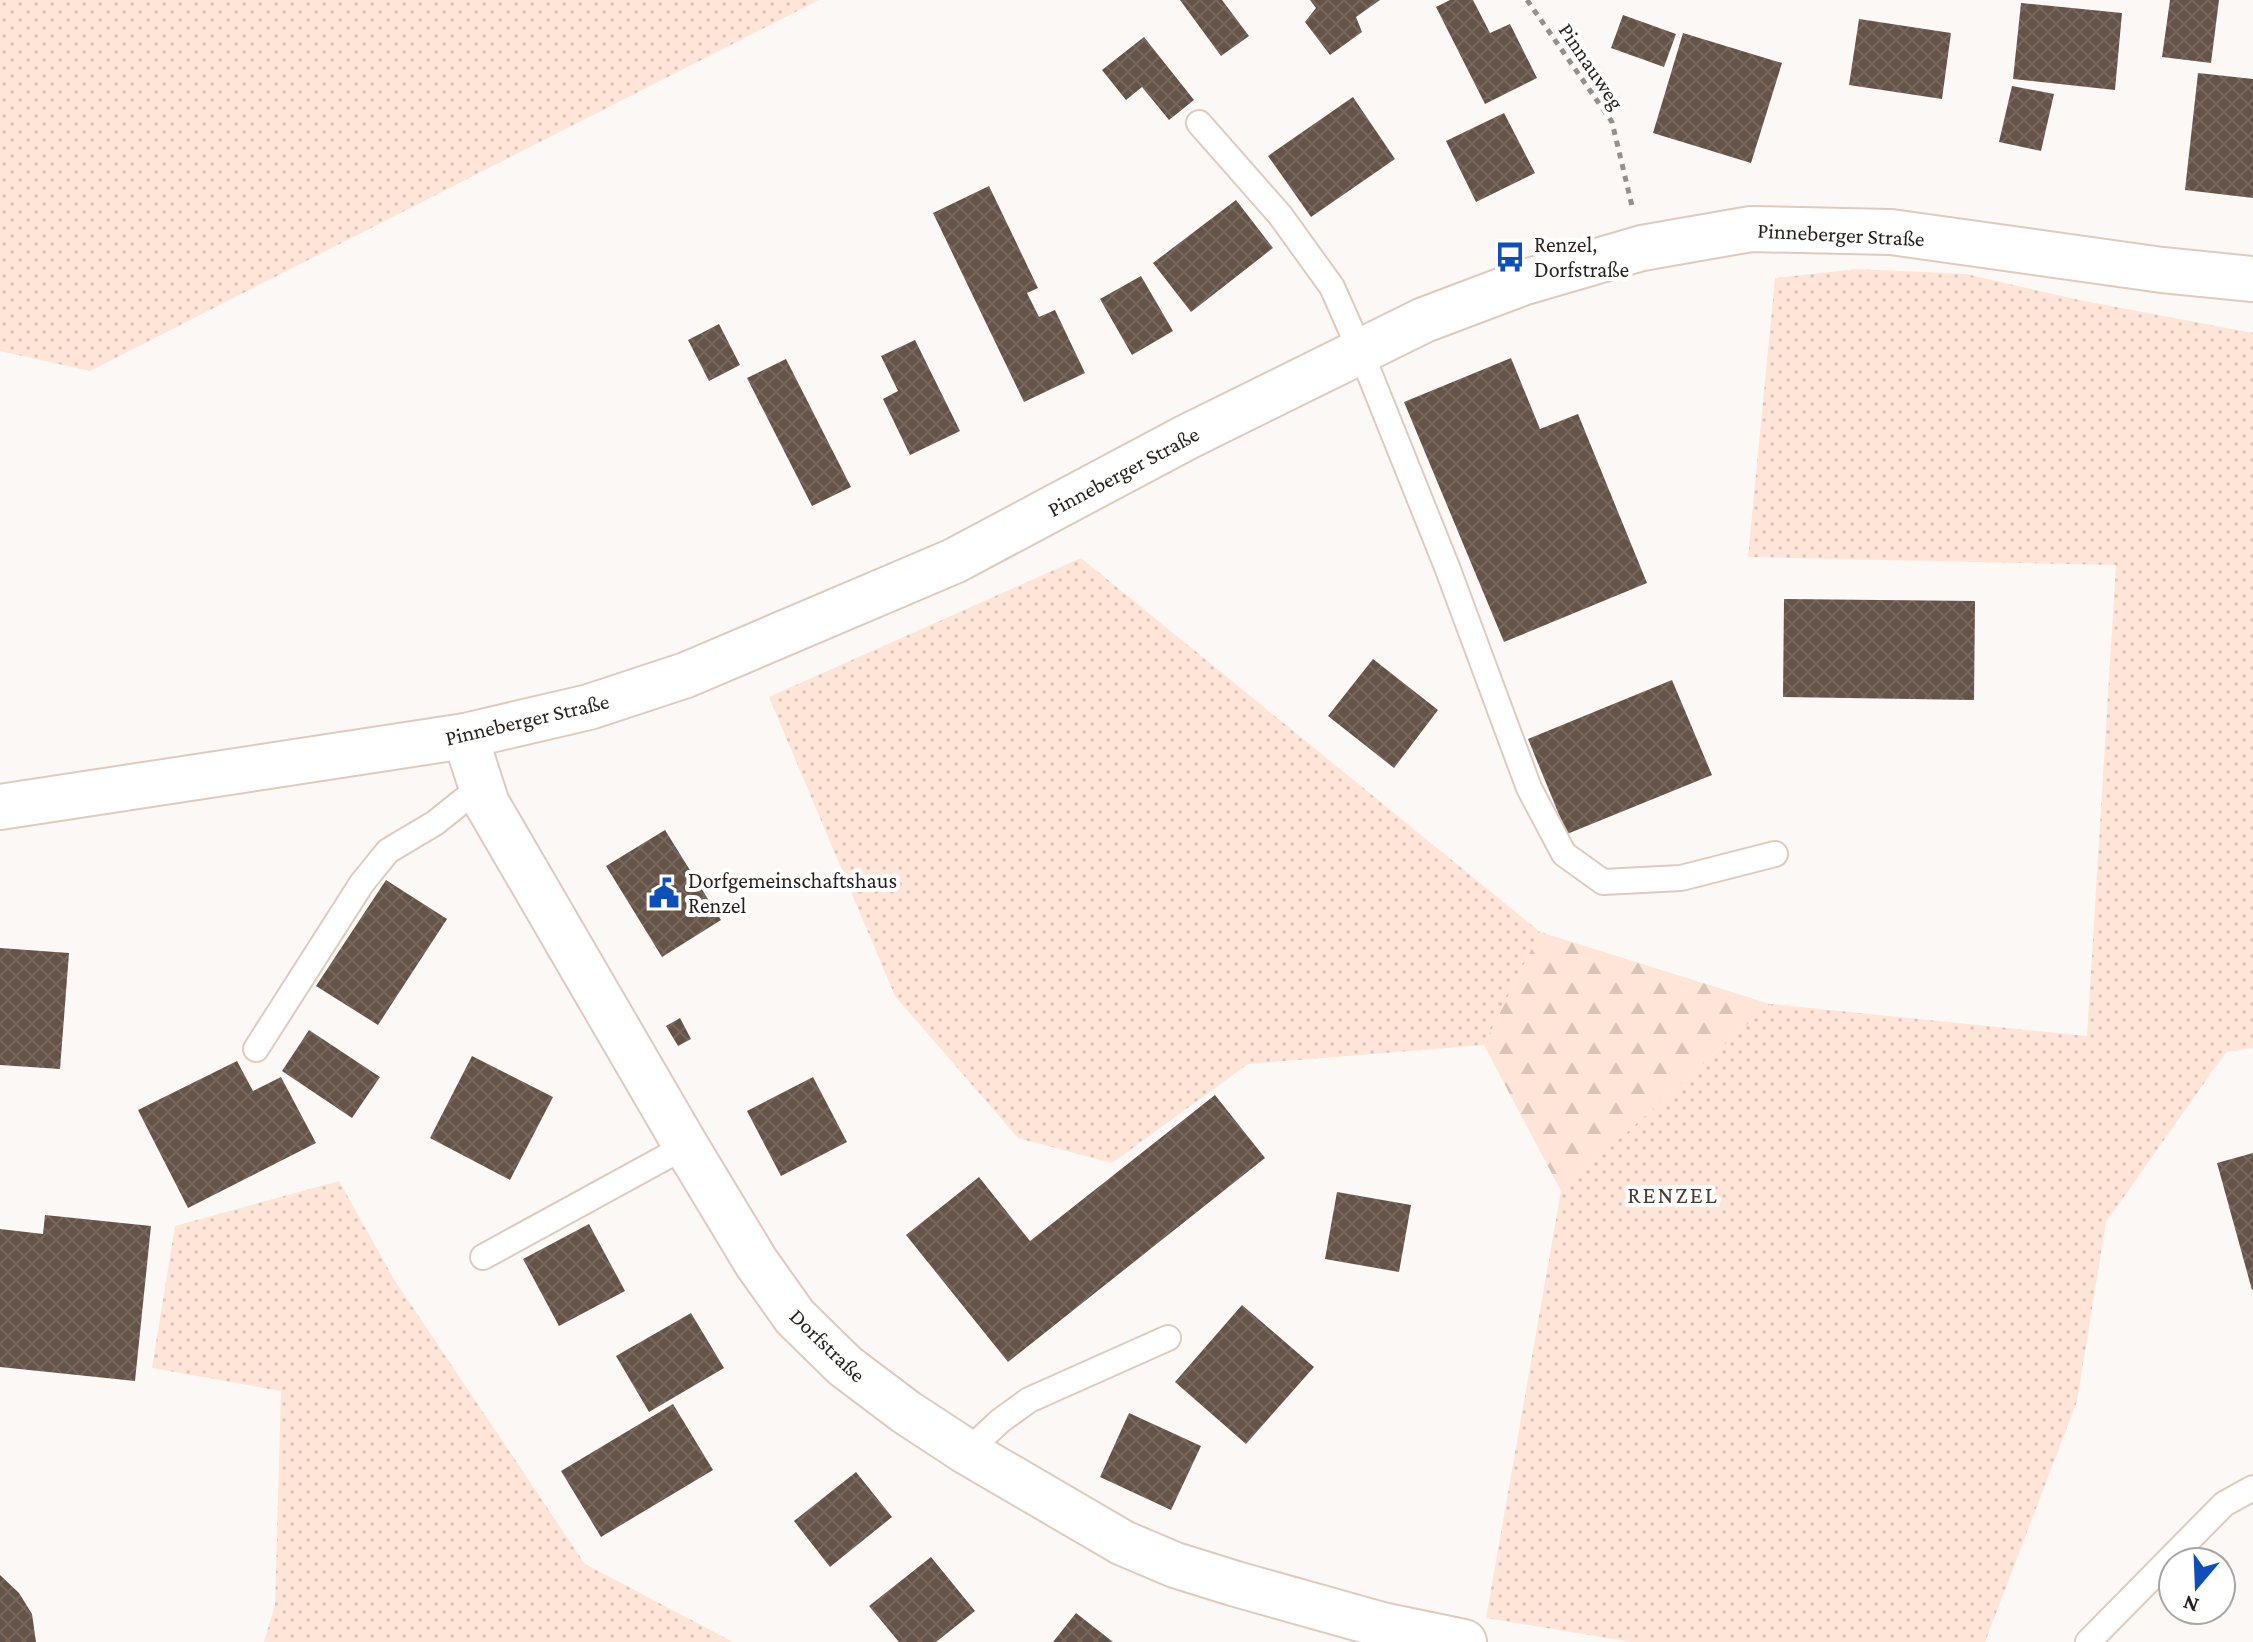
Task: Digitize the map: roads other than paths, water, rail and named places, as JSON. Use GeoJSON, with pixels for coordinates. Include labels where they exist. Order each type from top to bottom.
{"type":"FeatureCollection","features":[{"type":"Feature","properties":{"kind":"main road","name":"Pinneberger Straße"},"geometry":{"type":"LineString","coordinates":[[0,807],[465,736],[589,707],[673,680],[954,561],[1187,437],[1424,320],[1522,283],[1642,248],[1751,229],[1891,232],[2162,270],[2253,279]]}},
{"type":"Feature","properties":{"kind":"main road","name":"Dorfstraße"},"geometry":{"type":"LineString","coordinates":[[465,736],[487,804],[686,1146],[756,1262],[795,1317],[845,1366],[906,1412],[967,1452],[1123,1543],[1175,1565],[1380,1634],[1464,1642]]}},
{"type":"Feature","properties":{"kind":"lane"},"geometry":{"type":"LineString","coordinates":[[1199,123],[1280,215],[1332,287],[1447,567],[1529,788],[1564,854],[1603,882],[1681,878],[1775,854]]}},
{"type":"Feature","properties":{"kind":"lane"},"geometry":{"type":"LineString","coordinates":[[256,1049],[362,883],[388,851],[435,823],[480,787]]}},
{"type":"Feature","properties":{"kind":"lane"},"geometry":{"type":"LineString","coordinates":[[483,1257],[686,1146]]}},
{"type":"Feature","properties":{"kind":"lane"},"geometry":{"type":"LineString","coordinates":[[967,1452],[1000,1421],[1029,1400],[1168,1338]]}},
{"type":"Feature","properties":{"kind":"lane"},"geometry":{"type":"LineString","coordinates":[[2088,1642],[2224,1504],[2253,1488]]}},
{"type":"Feature","properties":{"kind":"place","name":"Renzel, Dorfstraße"},"geometry":{"type":"Point","coordinates":[1510,257]}},
{"type":"Feature","properties":{"kind":"place","name":"Dorfgemeinschaftshaus Renzel"},"geometry":{"type":"Point","coordinates":[664,893]}},
{"type":"Feature","properties":{"kind":"district","name":"RENZEL"},"geometry":{"type":"Point","coordinates":[1673,1195]}}]}
